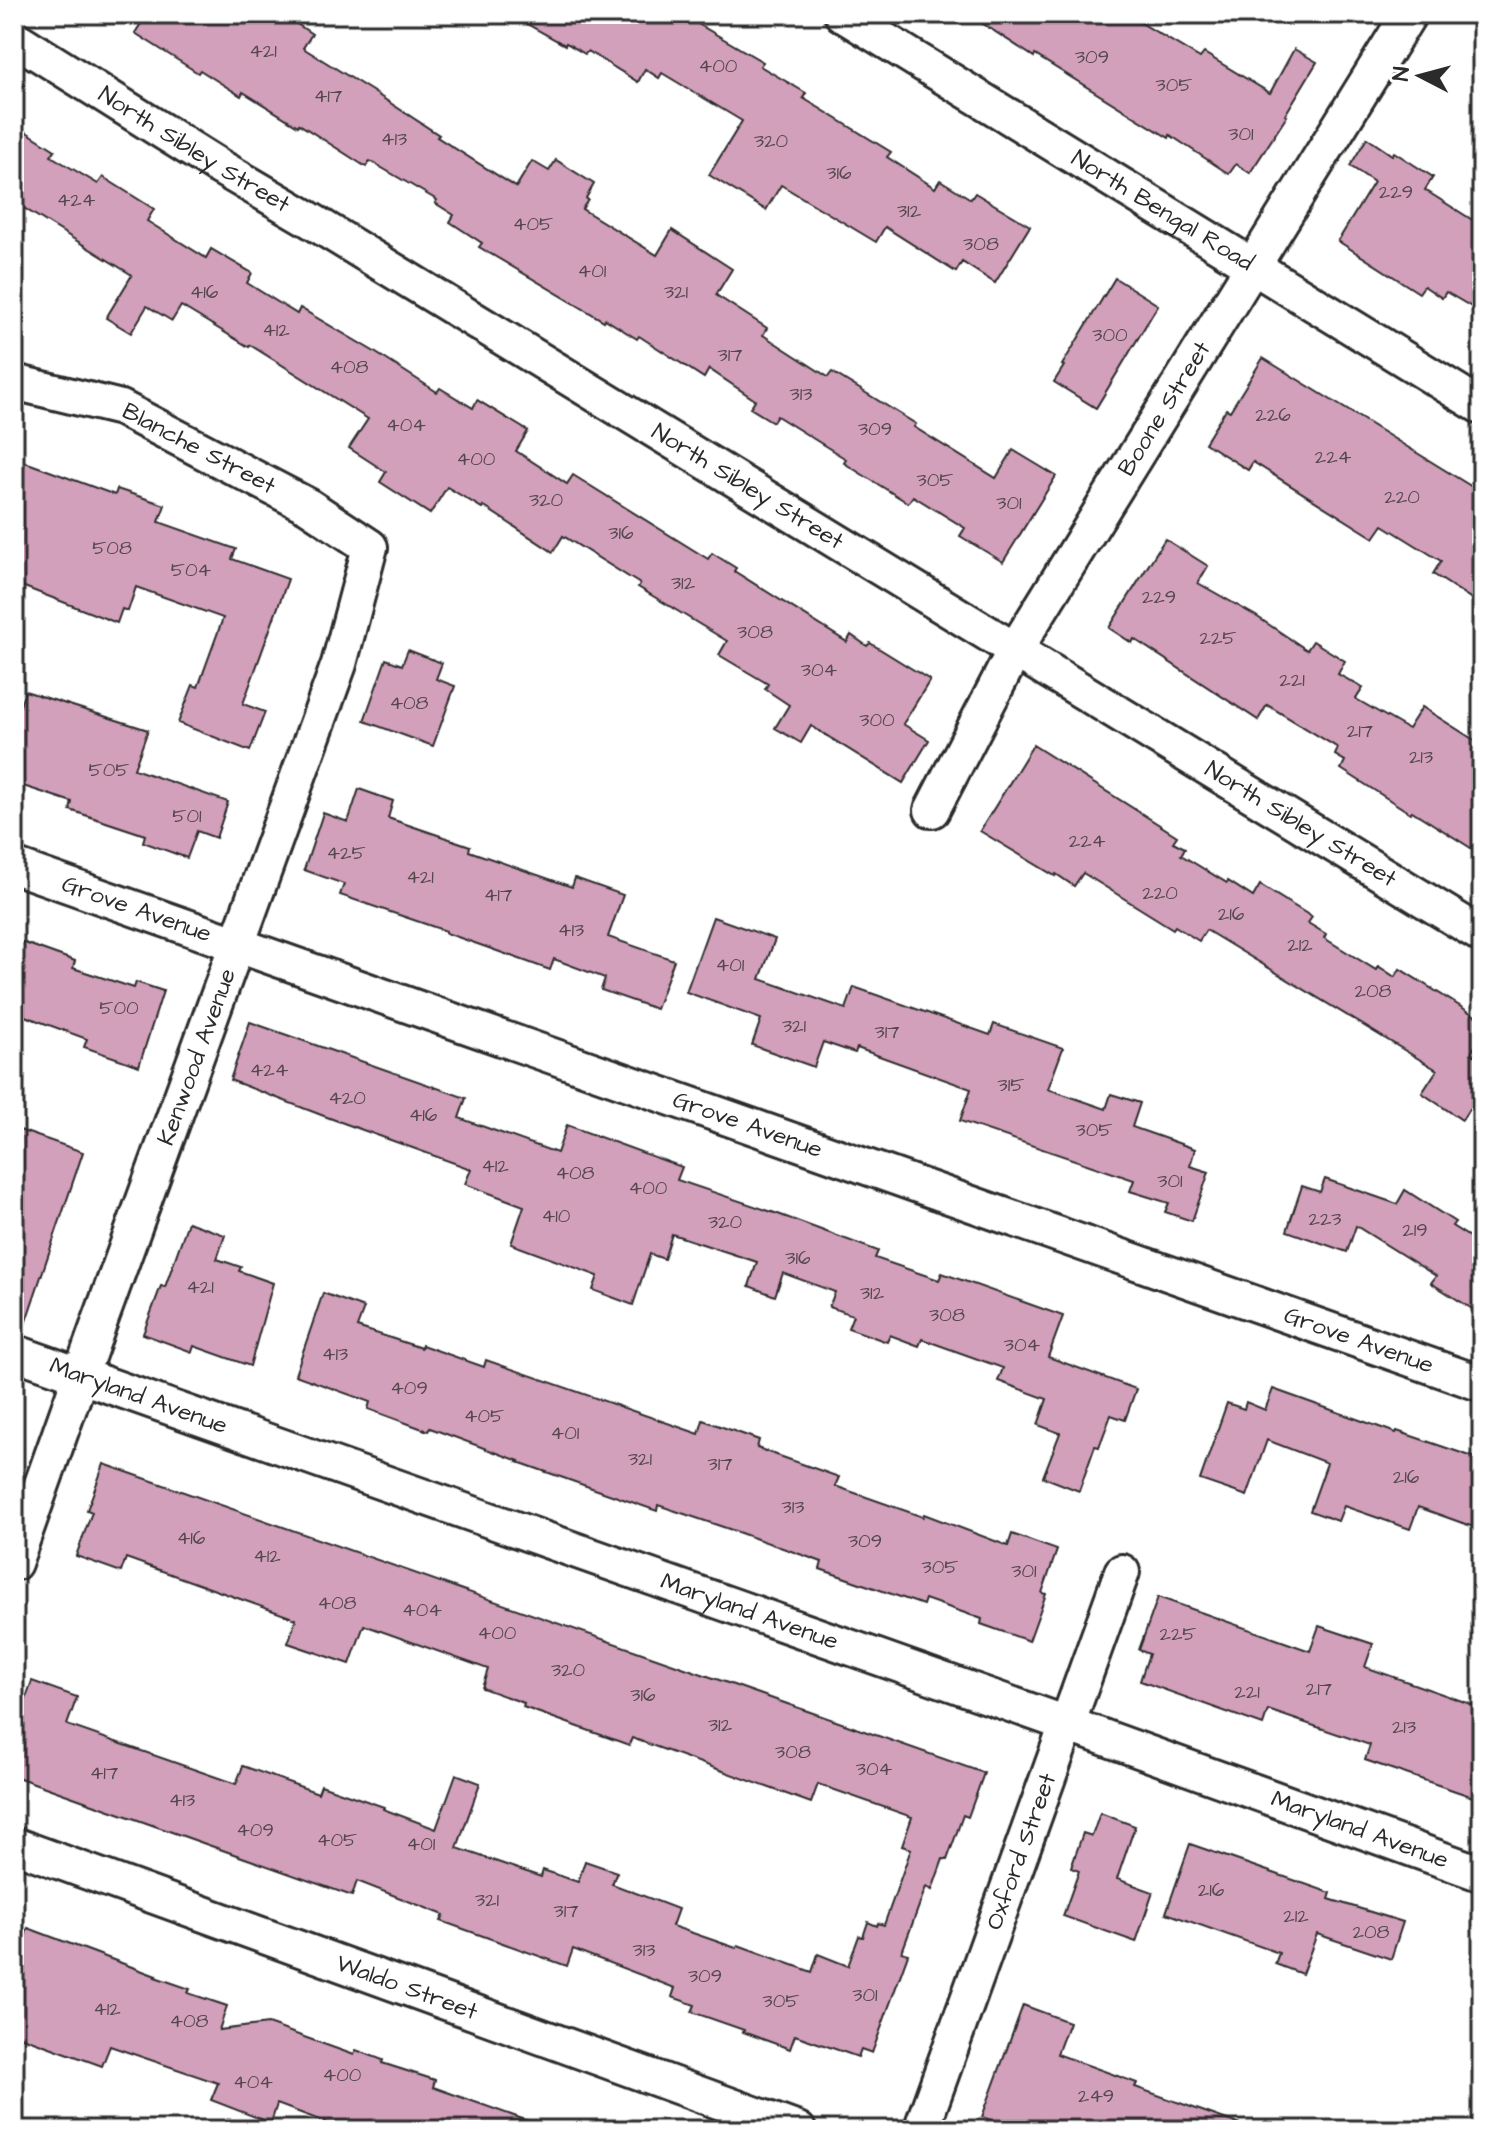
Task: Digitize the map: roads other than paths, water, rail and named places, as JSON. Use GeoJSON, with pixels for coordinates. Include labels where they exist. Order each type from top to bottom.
{"type":"FeatureCollection","features":[{"type":"Feature","properties":{"kind":"street","name":"North Bengal Road"},"geometry":{"type":"LineString","coordinates":[[842,14],[1482,407]]}},
{"type":"Feature","properties":{"kind":"street","name":"Boone Street"},"geometry":{"type":"LineString","coordinates":[[932,810],[1015,650],[1409,14]]}},
{"type":"Feature","properties":{"kind":"street","name":"North Sibley Street"},"geometry":{"type":"LineString","coordinates":[[14,38],[218,166],[1482,935]]}},
{"type":"Feature","properties":{"kind":"street","name":"Blanche Street"},"geometry":{"type":"LineString","coordinates":[[14,382],[121,408],[308,506],[370,547]]}},
{"type":"Feature","properties":{"kind":"street","name":"Kenwood Avenue"},"geometry":{"type":"LineString","coordinates":[[14,1563],[339,664],[370,547]]}},
{"type":"Feature","properties":{"kind":"street","name":"Grove Avenue"},"geometry":{"type":"LineString","coordinates":[[14,866],[1482,1384]]}},
{"type":"Feature","properties":{"kind":"street","name":"Maryland Avenue"},"geometry":{"type":"LineString","coordinates":[[14,1352],[1482,1874]]}},
{"type":"Feature","properties":{"kind":"street","name":"Oxford Street"},"geometry":{"type":"LineString","coordinates":[[921,2130],[1122,1572]]}},
{"type":"Feature","properties":{"kind":"street","name":"Waldo Street"},"geometry":{"type":"LineString","coordinates":[[14,1845],[798,2130]]}}]}
